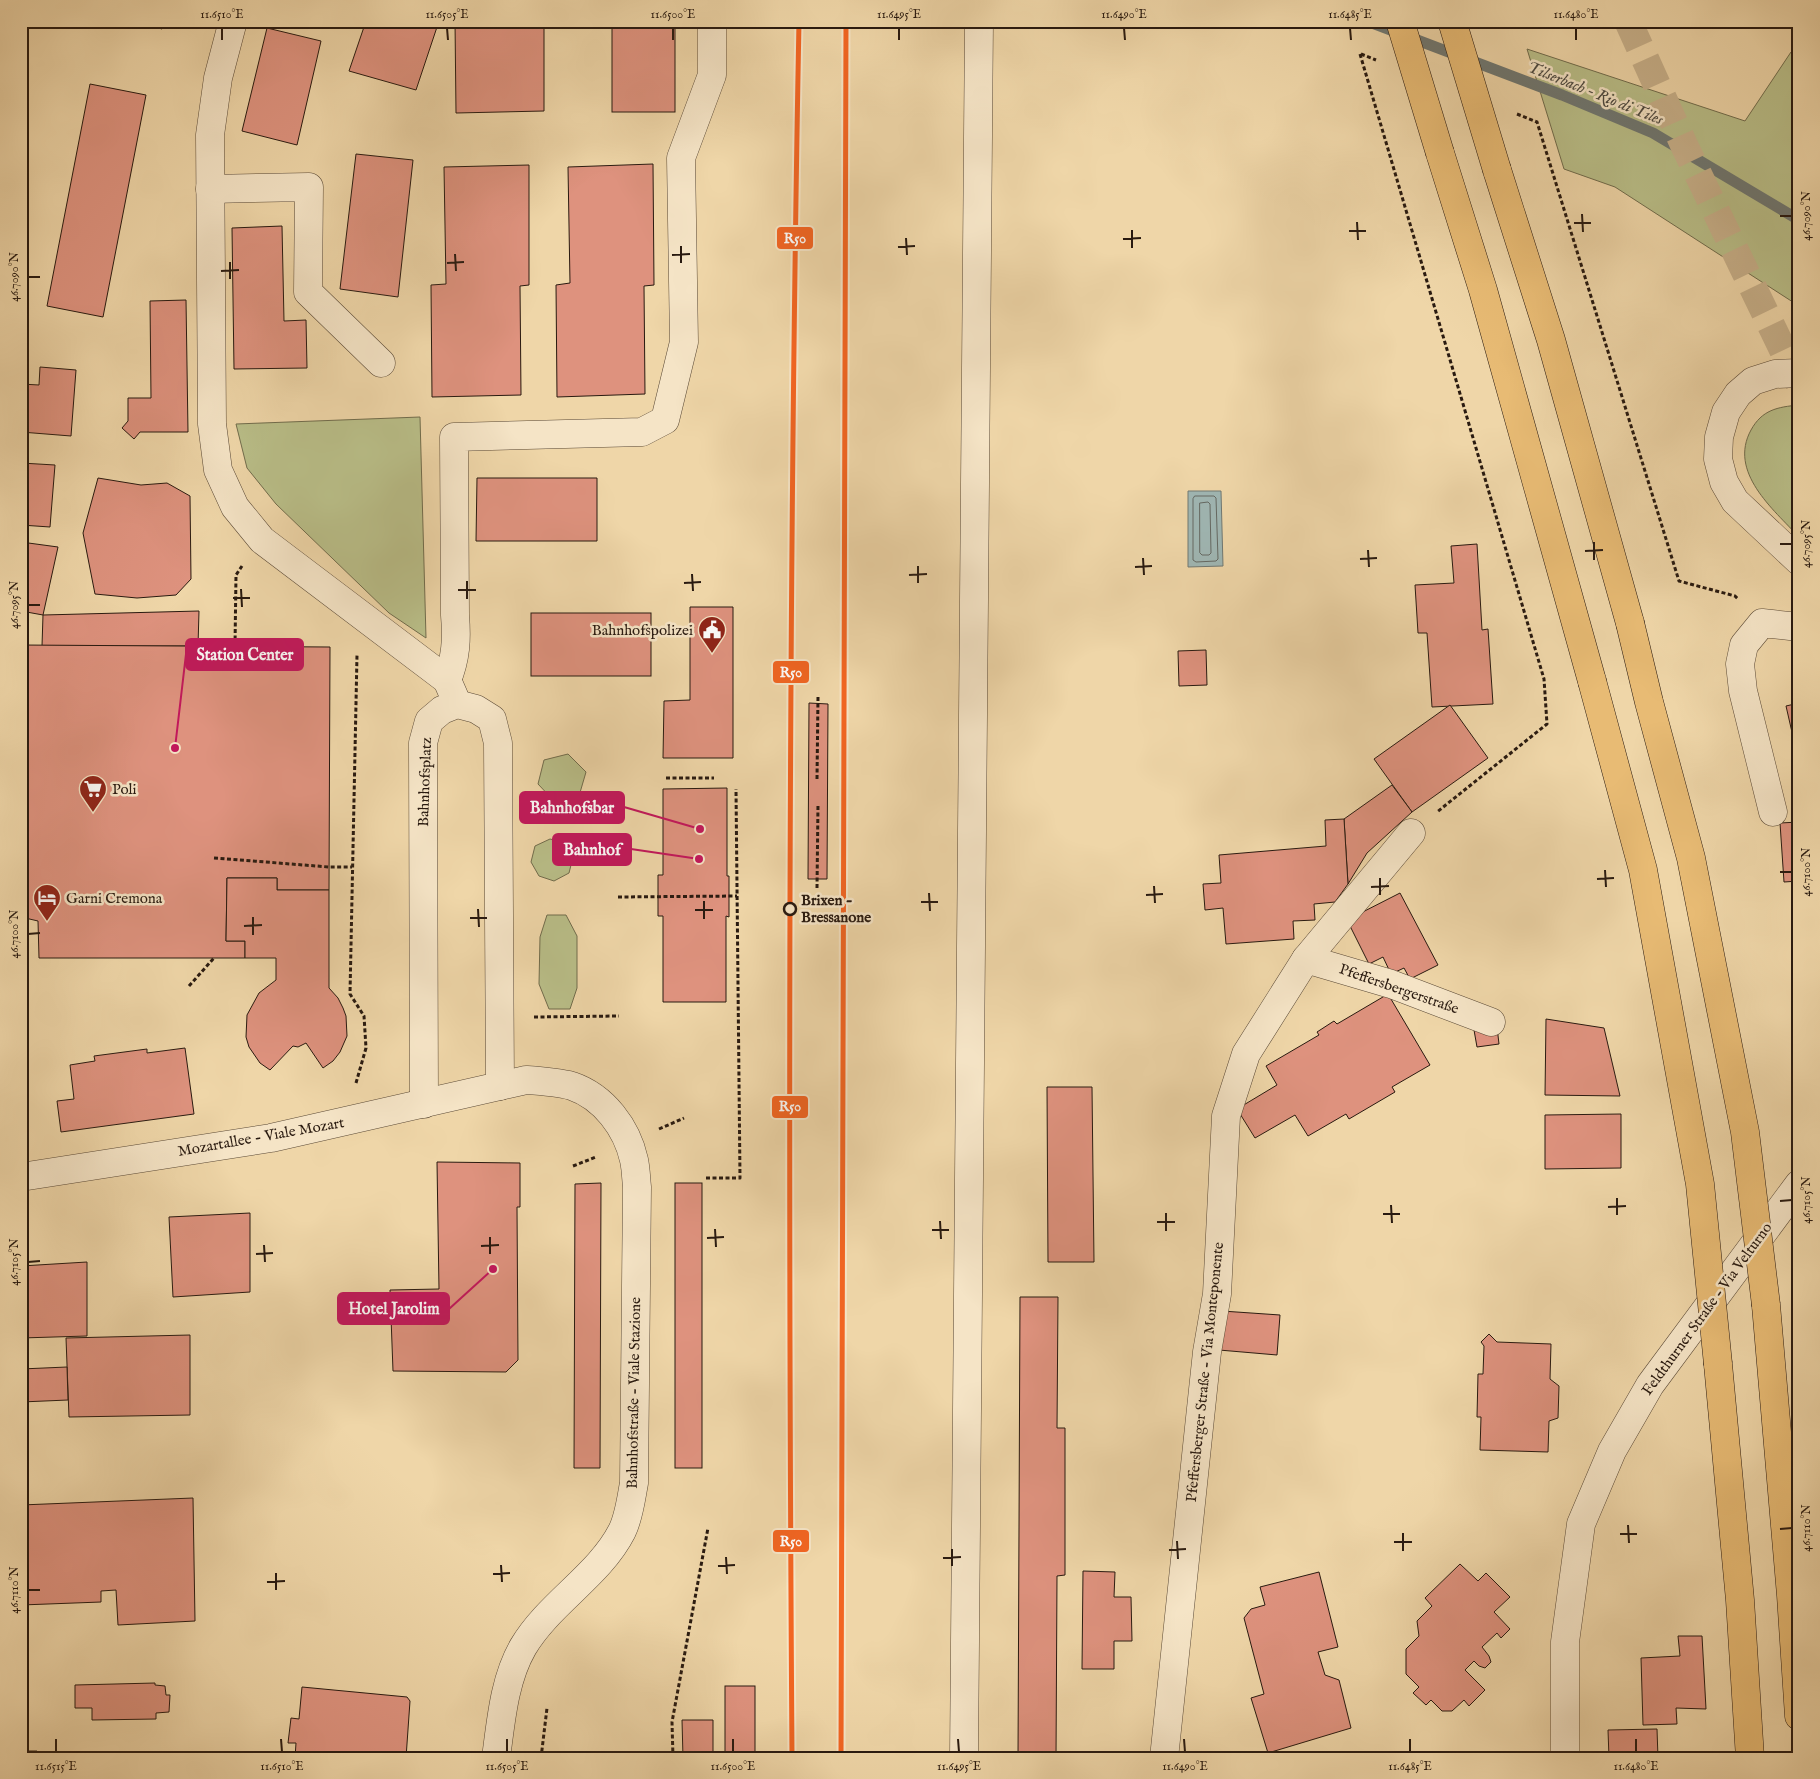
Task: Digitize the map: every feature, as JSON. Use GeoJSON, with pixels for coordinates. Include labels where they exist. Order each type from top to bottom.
{"type":"FeatureCollection","features":[{"type":"Feature","properties":{"kind":"highway"},"geometry":{"type":"LineString","coordinates":[[1400,21],[1484,290],[1643,870],[1700,1184],[1740,1600],[1750,1758]]}},
{"type":"Feature","properties":{"kind":"highway"},"geometry":{"type":"LineString","coordinates":[[1452,21],[1551,340],[1630,623],[1691,858],[1745,1132],[1766,1305],[1791,1595],[1799,1716]]}},
{"type":"Feature","properties":{"kind":"street"},"geometry":{"type":"LineString","coordinates":[[232,21],[218,78],[210,135],[212,424],[218,470],[235,507],[262,540],[358,612],[452,692],[492,719],[498,743],[500,1086]]}},
{"type":"Feature","properties":{"kind":"street"},"geometry":{"type":"LineString","coordinates":[[452,692],[457,641],[455,615],[454,437],[642,432],[665,420],[684,342],[681,158],[712,75],[712,21]]}},
{"type":"Feature","properties":{"kind":"street"},"geometry":{"type":"LineString","coordinates":[[964,1758],[979,21]]}},
{"type":"Feature","properties":{"kind":"street"},"geometry":{"type":"LineString","coordinates":[[210,189],[309,187],[308,292],[381,363]]}},
{"type":"Feature","properties":{"kind":"street"},"geometry":{"type":"LineString","coordinates":[[1799,374],[1775,374],[1753,381],[1738,394],[1726,412],[1719,437],[1718,459],[1724,482],[1735,501],[1799,561]]}},
{"type":"Feature","properties":{"kind":"street"},"geometry":{"type":"LineString","coordinates":[[1773,812],[1743,691],[1740,664],[1744,645],[1762,623],[1799,627]]}},
{"type":"Feature","properties":{"kind":"street","name":"Bahnhofsplatz"},"geometry":{"type":"LineString","coordinates":[[424,1104],[423,743],[429,721],[442,710],[452,692]]}},
{"type":"Feature","properties":{"kind":"street","name":"Pfeffersberger Straße - Via Monteponente"},"geometry":{"type":"LineString","coordinates":[[1164,1758],[1207,1352],[1216,1294],[1226,1116],[1246,1054],[1306,959],[1411,833]]}},
{"type":"Feature","properties":{"kind":"street","name":"Pfeffersbergerstraße"},"geometry":{"type":"LineString","coordinates":[[1306,959],[1391,984],[1491,1022]]}},
{"type":"Feature","properties":{"kind":"street","name":"Bahnhofstraße - Viale Stazione"},"geometry":{"type":"LineString","coordinates":[[496,1758],[509,1680],[523,1648],[543,1618],[606,1554],[622,1531],[630,1506],[634,1484],[637,1187],[634,1161],[629,1143],[615,1118],[595,1099],[573,1086],[549,1082],[526,1080],[500,1086]]}},
{"type":"Feature","properties":{"kind":"street","name":"Mozartallee - Viale Mozart"},"geometry":{"type":"LineString","coordinates":[[21,1176],[271,1138],[500,1086]]}},
{"type":"Feature","properties":{"kind":"street","name":"Feldthurner Straße - Via Velturno"},"geometry":{"type":"LineString","coordinates":[[1565,1758],[1565,1642],[1581,1524],[1612,1451],[1650,1385],[1799,1184]]}},
{"type":"Feature","properties":{"kind":"path"},"geometry":{"type":"LineString","coordinates":[[1360,54],[1544,678],[1547,724],[1411,833]]}},
{"type":"Feature","properties":{"kind":"path"},"geometry":{"type":"LineString","coordinates":[[1537,122],[1679,581],[1735,596]]}},
{"type":"Feature","properties":{"kind":"path"},"geometry":{"type":"LineString","coordinates":[[235,646],[236,575],[262,540]]}},
{"type":"Feature","properties":{"kind":"path"},"geometry":{"type":"LineString","coordinates":[[355,1086],[366,1048],[364,1016],[350,994],[358,612]]}},
{"type":"Feature","properties":{"kind":"path"},"geometry":{"type":"LineString","coordinates":[[817,779],[818,697]]}},
{"type":"Feature","properties":{"kind":"path"},"geometry":{"type":"LineString","coordinates":[[666,778],[714,778]]}},
{"type":"Feature","properties":{"kind":"path"},"geometry":{"type":"LineString","coordinates":[[706,1178],[740,1178],[736,789]]}},
{"type":"Feature","properties":{"kind":"path"},"geometry":{"type":"LineString","coordinates":[[817,888],[818,804]]}},
{"type":"Feature","properties":{"kind":"path"},"geometry":{"type":"LineString","coordinates":[[214,858],[329,867],[352,866]]}},
{"type":"Feature","properties":{"kind":"path"},"geometry":{"type":"LineString","coordinates":[[618,897],[737,896]]}},
{"type":"Feature","properties":{"kind":"path"},"geometry":{"type":"LineString","coordinates":[[189,986],[214,958]]}},
{"type":"Feature","properties":{"kind":"path"},"geometry":{"type":"LineString","coordinates":[[673,1758],[672,1722],[708,1528]]}},
{"type":"Feature","properties":{"kind":"path"},"geometry":{"type":"LineString","coordinates":[[541,1758],[547,1708]]}},
{"type":"Feature","properties":{"kind":"green space"},"geometry":{"type":"Polygon","coordinates":[[[1527,49],[1745,121],[1791,52],[1799,50],[1799,306],[1615,187],[1564,169],[1527,49]]]}},
{"type":"Feature","properties":{"kind":"green space"},"geometry":{"type":"Polygon","coordinates":[[[1799,405],[1799,537],[1766,502],[1757,489],[1749,475],[1745,460],[1745,446],[1755,423],[1765,414],[1784,407],[1799,405]]]}},
{"type":"Feature","properties":{"kind":"green space"},"geometry":{"type":"Polygon","coordinates":[[[420,417],[426,638],[389,613],[276,504],[247,468],[236,424],[420,417]]]}},
{"type":"Feature","properties":{"kind":"green space"},"geometry":{"type":"Polygon","coordinates":[[[568,754],[586,772],[579,796],[555,802],[538,784],[544,760],[568,754]]]}},
{"type":"Feature","properties":{"kind":"green space"},"geometry":{"type":"Polygon","coordinates":[[[550,839],[566,843],[573,857],[569,873],[554,881],[539,876],[531,862],[535,846],[550,839]]]}},
{"type":"Feature","properties":{"kind":"green space"},"geometry":{"type":"Polygon","coordinates":[[[547,915],[566,915],[577,936],[577,988],[570,1009],[549,1009],[539,984],[540,937],[547,915]]]}},
{"type":"Feature","properties":{"kind":"water"},"geometry":{"type":"Polygon","coordinates":[[[1188,491],[1221,491],[1223,566],[1188,567],[1188,491]]]}},
{"type":"Feature","properties":{"kind":"building"},"geometry":{"type":"Polygon","coordinates":[[[136,21],[164,21],[162,29],[136,21]]]}},
{"type":"Feature","properties":{"kind":"building"},"geometry":{"type":"Polygon","coordinates":[[[366,21],[439,21],[416,90],[349,71],[366,21]]]}},
{"type":"Feature","properties":{"kind":"building"},"geometry":{"type":"Polygon","coordinates":[[[455,21],[544,21],[544,111],[456,113],[455,21]]]}},
{"type":"Feature","properties":{"kind":"building"},"geometry":{"type":"Polygon","coordinates":[[[612,21],[675,21],[675,112],[612,112],[612,21]]]}},
{"type":"Feature","properties":{"kind":"building"},"geometry":{"type":"Polygon","coordinates":[[[267,28],[321,41],[297,145],[242,131],[267,28]]]}},
{"type":"Feature","properties":{"kind":"building"},"geometry":{"type":"Polygon","coordinates":[[[90,84],[146,95],[103,317],[47,306],[90,84]]]}},
{"type":"Feature","properties":{"kind":"building"},"geometry":{"type":"Polygon","coordinates":[[[356,154],[413,160],[398,297],[340,289],[356,154]]]}},
{"type":"Feature","properties":{"kind":"building"},"geometry":{"type":"Polygon","coordinates":[[[653,164],[654,285],[644,286],[645,394],[557,397],[556,285],[570,283],[568,167],[653,164]]]}},
{"type":"Feature","properties":{"kind":"building"},"geometry":{"type":"Polygon","coordinates":[[[529,165],[529,285],[520,286],[521,395],[432,397],[431,285],[446,284],[444,167],[529,165]]]}},
{"type":"Feature","properties":{"kind":"building"},"geometry":{"type":"Polygon","coordinates":[[[282,226],[284,321],[306,320],[307,368],[234,369],[232,228],[282,226]]]}},
{"type":"Feature","properties":{"kind":"building"},"geometry":{"type":"Polygon","coordinates":[[[186,300],[188,432],[140,432],[134,439],[122,428],[128,421],[128,398],[151,398],[150,301],[186,300]]]}},
{"type":"Feature","properties":{"kind":"building"},"geometry":{"type":"Polygon","coordinates":[[[40,367],[76,370],[71,436],[21,432],[21,384],[39,385],[40,367]]]}},
{"type":"Feature","properties":{"kind":"building"},"geometry":{"type":"Polygon","coordinates":[[[21,463],[55,465],[50,527],[21,525],[21,463]]]}},
{"type":"Feature","properties":{"kind":"building"},"geometry":{"type":"Polygon","coordinates":[[[98,478],[141,485],[167,483],[190,496],[191,579],[176,595],[137,598],[95,594],[83,533],[98,478]]]}},
{"type":"Feature","properties":{"kind":"building"},"geometry":{"type":"Polygon","coordinates":[[[477,478],[597,478],[597,541],[476,541],[477,478]]]}},
{"type":"Feature","properties":{"kind":"building"},"geometry":{"type":"Polygon","coordinates":[[[21,542],[58,547],[43,615],[21,611],[21,542]]]}},
{"type":"Feature","properties":{"kind":"building"},"geometry":{"type":"Polygon","coordinates":[[[1477,544],[1482,630],[1488,629],[1493,704],[1432,707],[1427,633],[1418,633],[1415,585],[1454,583],[1451,546],[1477,544]]]}},
{"type":"Feature","properties":{"kind":"building","name":"Bahnhofspolizei"},"geometry":{"type":"Polygon","coordinates":[[[690,607],[733,607],[733,758],[663,758],[664,701],[690,700],[690,607]]]}},
{"type":"Feature","properties":{"kind":"building"},"geometry":{"type":"Polygon","coordinates":[[[199,611],[198,646],[42,646],[43,615],[199,611]]]}},
{"type":"Feature","properties":{"kind":"building"},"geometry":{"type":"Polygon","coordinates":[[[531,613],[651,613],[651,676],[531,676],[531,613]]]}},
{"type":"Feature","properties":{"kind":"building"},"geometry":{"type":"Polygon","coordinates":[[[21,645],[330,647],[329,890],[277,890],[277,878],[227,878],[226,941],[245,941],[245,958],[39,958],[38,921],[21,917],[21,645]]]}},
{"type":"Feature","properties":{"kind":"building"},"geometry":{"type":"Polygon","coordinates":[[[1206,650],[1207,685],[1179,686],[1178,651],[1206,650]]]}},
{"type":"Feature","properties":{"kind":"building"},"geometry":{"type":"Polygon","coordinates":[[[809,703],[828,704],[827,879],[808,879],[809,703]]]}},
{"type":"Feature","properties":{"kind":"building"},"geometry":{"type":"Polygon","coordinates":[[[1799,703],[1799,763],[1786,706],[1799,703]]]}},
{"type":"Feature","properties":{"kind":"building"},"geometry":{"type":"Polygon","coordinates":[[[1450,705],[1488,758],[1412,812],[1374,759],[1450,705]]]}},
{"type":"Feature","properties":{"kind":"building"},"geometry":{"type":"Polygon","coordinates":[[[1392,785],[1412,812],[1367,853],[1348,884],[1344,819],[1392,785]]]}},
{"type":"Feature","properties":{"kind":"building"},"geometry":{"type":"Polygon","coordinates":[[[727,788],[729,917],[726,916],[726,1002],[663,1002],[663,916],[658,916],[658,875],[663,875],[663,789],[727,788]]]}},
{"type":"Feature","properties":{"kind":"building"},"geometry":{"type":"Polygon","coordinates":[[[1344,819],[1348,884],[1335,902],[1314,904],[1315,920],[1293,921],[1294,939],[1226,944],[1223,908],[1205,910],[1203,884],[1221,883],[1219,855],[1326,846],[1325,820],[1344,819]]]}},
{"type":"Feature","properties":{"kind":"building"},"geometry":{"type":"Polygon","coordinates":[[[1799,822],[1799,881],[1784,882],[1780,823],[1799,822]]]}},
{"type":"Feature","properties":{"kind":"building"},"geometry":{"type":"Polygon","coordinates":[[[227,878],[277,878],[277,890],[329,890],[329,988],[338,998],[346,1016],[347,1036],[340,1052],[333,1061],[323,1068],[306,1043],[298,1047],[293,1046],[270,1070],[260,1063],[249,1047],[246,1037],[247,1015],[259,993],[276,980],[276,958],[245,958],[245,941],[226,941],[227,878]]]}},
{"type":"Feature","properties":{"kind":"building"},"geometry":{"type":"Polygon","coordinates":[[[1400,893],[1438,965],[1410,979],[1404,968],[1391,974],[1383,957],[1369,964],[1347,920],[1400,893]]]}},
{"type":"Feature","properties":{"kind":"building"},"geometry":{"type":"Polygon","coordinates":[[[1388,994],[1430,1065],[1392,1087],[1395,1092],[1349,1119],[1346,1114],[1308,1136],[1295,1115],[1255,1138],[1237,1109],[1277,1085],[1266,1066],[1319,1035],[1317,1032],[1334,1021],[1337,1024],[1388,994]]]}},
{"type":"Feature","properties":{"kind":"building"},"geometry":{"type":"Polygon","coordinates":[[[1546,1019],[1604,1028],[1620,1096],[1545,1095],[1546,1019]]]}},
{"type":"Feature","properties":{"kind":"building"},"geometry":{"type":"Polygon","coordinates":[[[1497,1027],[1499,1044],[1477,1047],[1474,1030],[1497,1027]]]}},
{"type":"Feature","properties":{"kind":"building"},"geometry":{"type":"Polygon","coordinates":[[[185,1048],[194,1114],[61,1132],[57,1101],[74,1099],[70,1065],[95,1061],[94,1056],[147,1049],[147,1053],[185,1048]]]}},
{"type":"Feature","properties":{"kind":"building"},"geometry":{"type":"Polygon","coordinates":[[[1047,1087],[1092,1087],[1094,1262],[1048,1262],[1047,1087]]]}},
{"type":"Feature","properties":{"kind":"building"},"geometry":{"type":"Polygon","coordinates":[[[1621,1114],[1621,1168],[1545,1169],[1545,1115],[1621,1114]]]}},
{"type":"Feature","properties":{"kind":"building"},"geometry":{"type":"Polygon","coordinates":[[[437,1162],[520,1163],[520,1207],[517,1207],[518,1360],[506,1372],[393,1371],[390,1290],[439,1289],[437,1162]]]}},
{"type":"Feature","properties":{"kind":"building"},"geometry":{"type":"Polygon","coordinates":[[[601,1183],[600,1468],[574,1468],[575,1184],[601,1183]]]}},
{"type":"Feature","properties":{"kind":"building"},"geometry":{"type":"Polygon","coordinates":[[[675,1183],[702,1183],[702,1468],[675,1468],[675,1183]]]}},
{"type":"Feature","properties":{"kind":"building"},"geometry":{"type":"Polygon","coordinates":[[[250,1213],[250,1292],[173,1297],[169,1217],[250,1213]]]}},
{"type":"Feature","properties":{"kind":"building"},"geometry":{"type":"Polygon","coordinates":[[[87,1262],[87,1336],[21,1338],[21,1266],[87,1262]]]}},
{"type":"Feature","properties":{"kind":"building"},"geometry":{"type":"Polygon","coordinates":[[[1020,1297],[1058,1297],[1057,1428],[1065,1428],[1065,1575],[1057,1576],[1056,1758],[1018,1758],[1020,1297]]]}},
{"type":"Feature","properties":{"kind":"building"},"geometry":{"type":"Polygon","coordinates":[[[1222,1311],[1280,1315],[1277,1355],[1219,1350],[1222,1311]]]}},
{"type":"Feature","properties":{"kind":"building"},"geometry":{"type":"Polygon","coordinates":[[[1489,1334],[1497,1342],[1551,1344],[1550,1379],[1559,1386],[1558,1418],[1549,1421],[1548,1452],[1480,1450],[1481,1417],[1477,1417],[1478,1374],[1483,1374],[1484,1346],[1481,1342],[1489,1334]]]}},
{"type":"Feature","properties":{"kind":"building"},"geometry":{"type":"Polygon","coordinates":[[[190,1335],[190,1415],[69,1417],[66,1338],[190,1335]]]}},
{"type":"Feature","properties":{"kind":"building"},"geometry":{"type":"Polygon","coordinates":[[[67,1367],[68,1400],[21,1402],[21,1369],[67,1367]]]}},
{"type":"Feature","properties":{"kind":"building"},"geometry":{"type":"Polygon","coordinates":[[[193,1498],[195,1621],[118,1625],[116,1590],[101,1591],[101,1602],[21,1605],[21,1505],[193,1498]]]}},
{"type":"Feature","properties":{"kind":"building"},"geometry":{"type":"Polygon","coordinates":[[[1460,1564],[1478,1581],[1486,1573],[1510,1597],[1494,1612],[1510,1629],[1501,1638],[1497,1633],[1482,1647],[1491,1662],[1485,1668],[1479,1666],[1474,1661],[1465,1670],[1485,1690],[1469,1706],[1464,1700],[1452,1711],[1442,1711],[1431,1700],[1426,1705],[1413,1693],[1419,1687],[1406,1674],[1406,1649],[1419,1636],[1417,1621],[1432,1606],[1425,1598],[1460,1564]]]}},
{"type":"Feature","properties":{"kind":"building"},"geometry":{"type":"Polygon","coordinates":[[[1083,1571],[1115,1572],[1114,1597],[1131,1597],[1132,1641],[1114,1641],[1114,1669],[1082,1669],[1083,1571]]]}},
{"type":"Feature","properties":{"kind":"building"},"geometry":{"type":"Polygon","coordinates":[[[1319,1572],[1338,1647],[1318,1652],[1325,1675],[1339,1680],[1351,1728],[1268,1753],[1251,1698],[1264,1694],[1244,1618],[1251,1609],[1265,1605],[1260,1587],[1319,1572]]]}},
{"type":"Feature","properties":{"kind":"building"},"geometry":{"type":"Polygon","coordinates":[[[1678,1636],[1702,1636],[1706,1709],[1676,1708],[1677,1724],[1643,1725],[1641,1658],[1680,1656],[1678,1636]]]}},
{"type":"Feature","properties":{"kind":"building"},"geometry":{"type":"Polygon","coordinates":[[[155,1683],[155,1685],[165,1686],[166,1695],[170,1695],[169,1712],[156,1713],[156,1719],[92,1720],[92,1708],[75,1708],[75,1685],[155,1683]]]}},
{"type":"Feature","properties":{"kind":"building"},"geometry":{"type":"Polygon","coordinates":[[[725,1686],[755,1686],[755,1758],[725,1758],[725,1686]]]}},
{"type":"Feature","properties":{"kind":"building"},"geometry":{"type":"Polygon","coordinates":[[[302,1687],[407,1697],[410,1701],[406,1758],[295,1758],[296,1743],[288,1743],[291,1718],[299,1719],[302,1687]]]}},
{"type":"Feature","properties":{"kind":"building"},"geometry":{"type":"Polygon","coordinates":[[[682,1720],[713,1720],[713,1758],[683,1758],[682,1720]]]}},
{"type":"Feature","properties":{"kind":"building"},"geometry":{"type":"Polygon","coordinates":[[[1657,1729],[1658,1758],[1609,1758],[1608,1730],[1657,1729]]]}},
{"type":"Feature","properties":{"kind":"building"},"geometry":{"type":"Polygon","coordinates":[[[21,1732],[27,1732],[28,1751],[37,1751],[44,1758],[21,1758],[21,1732]]]}},
{"type":"Feature","properties":{"kind":"waterway","name":"Tilserbach - Rio di Tiles"},"geometry":{"type":"LineString","coordinates":[[1367,21],[1562,95],[1653,133],[1799,220]]}},
{"type":"Feature","properties":{"kind":"tunnel"},"geometry":{"type":"LineString","coordinates":[[1628,21],[1684,145],[1799,383]]}},
{"type":"Feature","properties":{"kind":"transit line","name":"R50"},"geometry":{"type":"LineString","coordinates":[[792,1758],[790,890],[795,238],[799,21]]}},
{"type":"Feature","properties":{"kind":"transit line","name":"R50"},"geometry":{"type":"LineString","coordinates":[[841,1758],[846,21]]}},
{"type":"Feature","properties":{"kind":"place","name":"Bahnhofspolizei"},"geometry":{"type":"Point","coordinates":[712,654]}},
{"type":"Feature","properties":{"kind":"place","name":"Station Center"},"geometry":{"type":"Point","coordinates":[175,748]}},
{"type":"Feature","properties":{"kind":"place","name":"Poli"},"geometry":{"type":"Point","coordinates":[93,813]}},
{"type":"Feature","properties":{"kind":"place","name":"Bahnhofsbar"},"geometry":{"type":"Point","coordinates":[700,829]}},
{"type":"Feature","properties":{"kind":"place","name":"Bahnhof"},"geometry":{"type":"Point","coordinates":[699,859]}},
{"type":"Feature","properties":{"kind":"place","name":"Brixen - Bressanone"},"geometry":{"type":"Point","coordinates":[790,909]}},
{"type":"Feature","properties":{"kind":"place","name":"Garni Cremona"},"geometry":{"type":"Point","coordinates":[47,922]}},
{"type":"Feature","properties":{"kind":"place","name":"Hotel Jarolim"},"geometry":{"type":"Point","coordinates":[493,1269]}}]}
